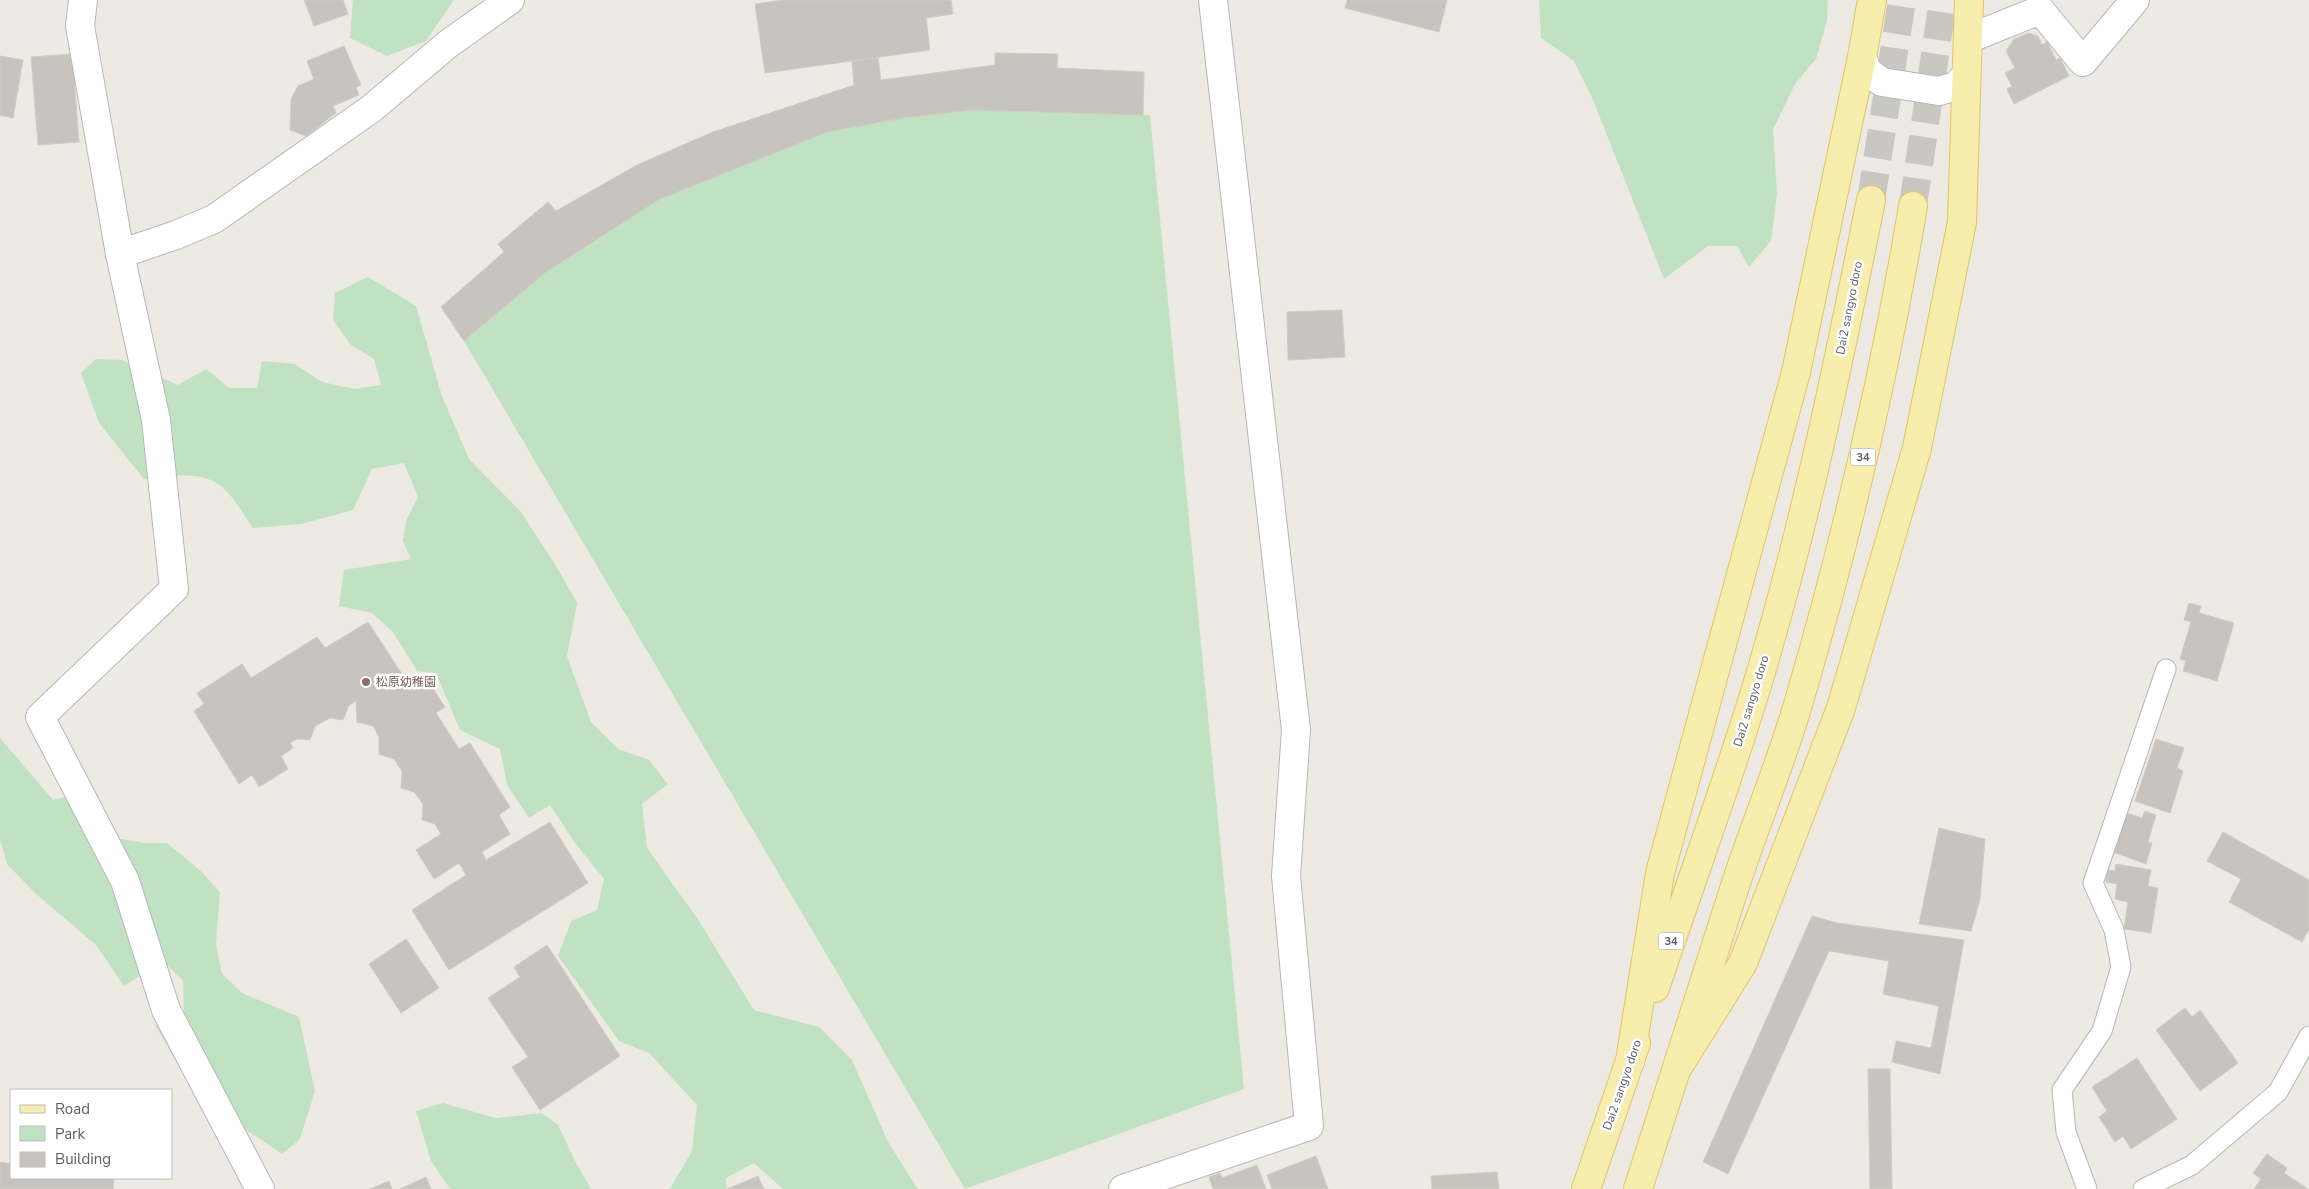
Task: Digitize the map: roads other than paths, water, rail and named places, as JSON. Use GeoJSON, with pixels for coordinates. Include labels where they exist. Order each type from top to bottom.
{"type":"FeatureCollection","features":[{"type":"Feature","properties":{"kind":"main road"},"geometry":{"type":"LineString","coordinates":[[1630,1061],[1660,873],[1796,372],[1862,57],[1872,0]]}},
{"type":"Feature","properties":{"kind":"main road"},"geometry":{"type":"LineString","coordinates":[[1678,1067],[1743,963],[1841,708],[1912,467],[1962,222],[1969,0]]}},
{"type":"Feature","properties":{"kind":"main road","name":"Dai2 sangyo doro"},"geometry":{"type":"LineString","coordinates":[[1586,1189],[1754,693],[1788,576],[1832,400],[1871,200]]}},
{"type":"Feature","properties":{"kind":"main road","name":"34"},"geometry":{"type":"LineString","coordinates":[[1638,1189],[1736,884],[1798,704],[1830,589],[1876,405],[1913,206]]}},
{"type":"Feature","properties":{"kind":"street"},"geometry":{"type":"LineString","coordinates":[[83,0],[80,26],[120,254],[156,420],[174,589],[40,717],[125,881],[166,1010],[260,1189]]}},
{"type":"Feature","properties":{"kind":"street"},"geometry":{"type":"LineString","coordinates":[[120,254],[176,235],[214,219],[371,110],[448,44],[510,0]]}},
{"type":"Feature","properties":{"kind":"street"},"geometry":{"type":"LineString","coordinates":[[1123,1189],[1309,1126],[1286,876],[1296,730],[1213,0]]}},
{"type":"Feature","properties":{"kind":"street"},"geometry":{"type":"LineString","coordinates":[[1968,39],[2040,10],[2083,62],[2136,0]]}},
{"type":"Feature","properties":{"kind":"street"},"geometry":{"type":"LineString","coordinates":[[1862,57],[1868,72],[1882,82],[1939,91],[1956,86],[1966,75]]}},
{"type":"Feature","properties":{"kind":"lane"},"geometry":{"type":"LineString","coordinates":[[2087,1189],[2066,1132],[2062,1090],[2102,1031],[2121,967],[2114,930],[2093,883],[2166,669]]}},
{"type":"Feature","properties":{"kind":"lane"},"geometry":{"type":"LineString","coordinates":[[2143,1189],[2192,1166],[2278,1092],[2309,1036]]}},
{"type":"Feature","properties":{"kind":"tunnel"},"geometry":{"type":"LineString","coordinates":[[1871,200],[1902,0]]}},
{"type":"Feature","properties":{"kind":"tunnel"},"geometry":{"type":"LineString","coordinates":[[1913,206],[1943,0]]}},
{"type":"Feature","properties":{"kind":"place","name":"松原幼稚園"},"geometry":{"type":"Point","coordinates":[366,682]}}]}
